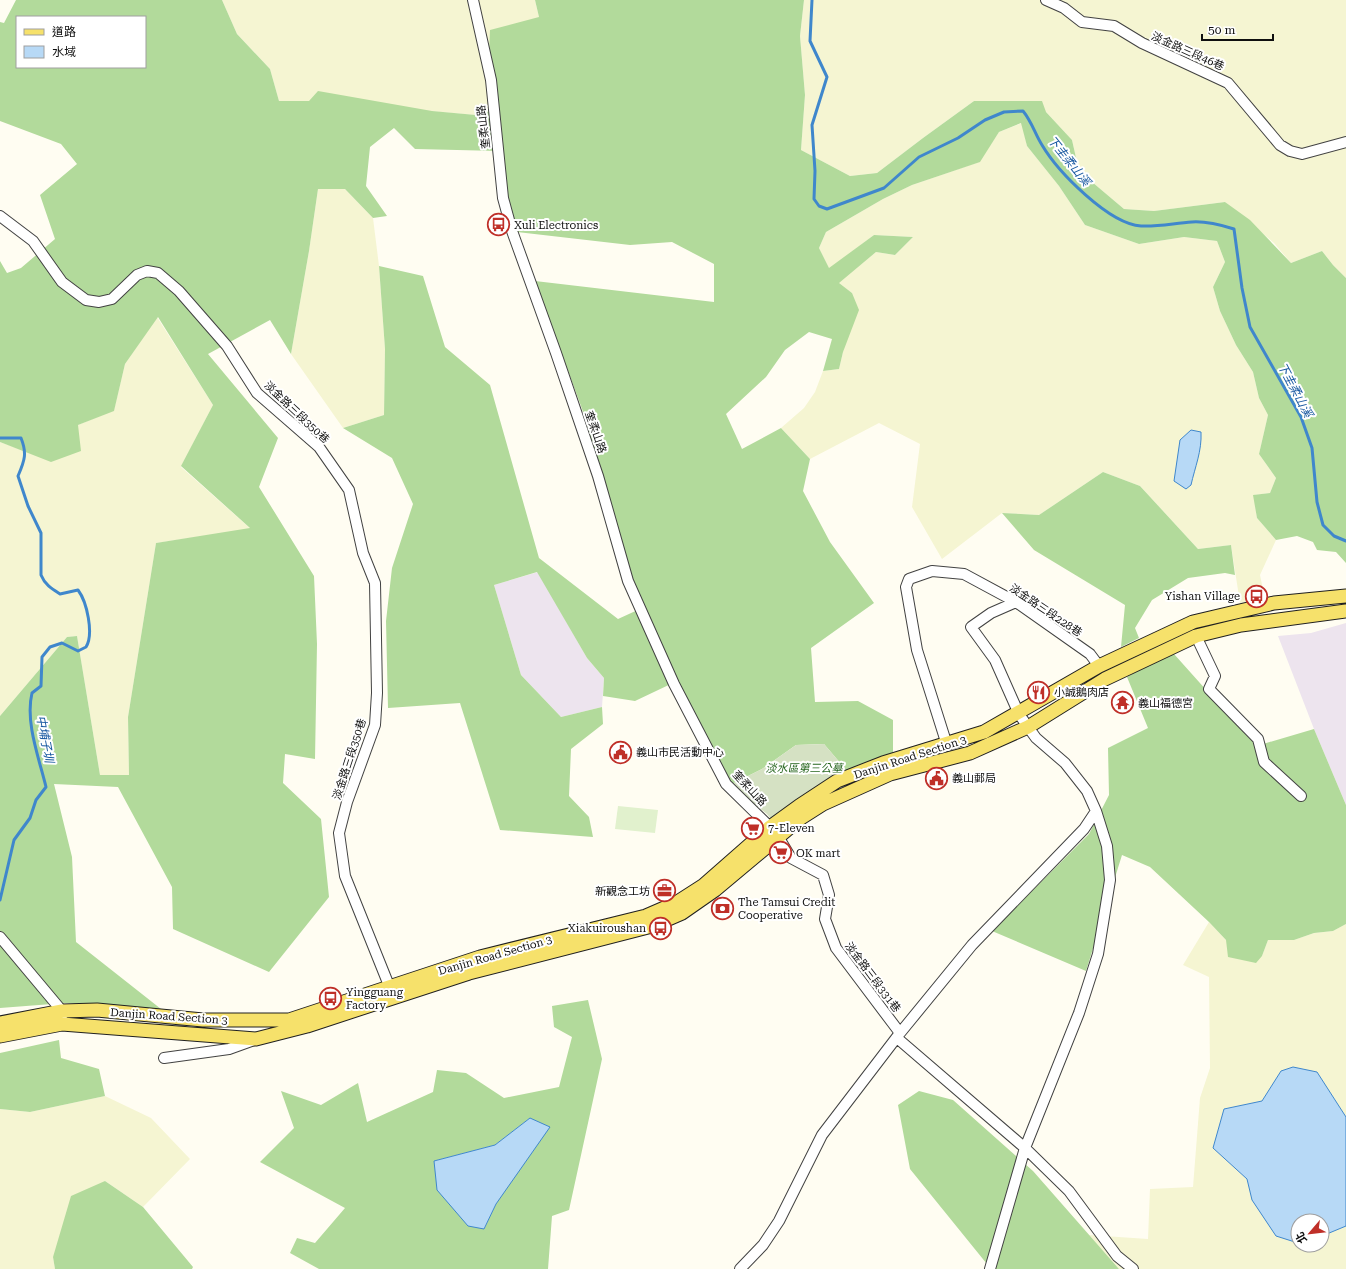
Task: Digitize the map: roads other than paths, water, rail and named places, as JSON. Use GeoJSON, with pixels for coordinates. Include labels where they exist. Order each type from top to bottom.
{"type":"FeatureCollection","features":[{"type":"Feature","properties":{"kind":"main road","name":"Danjin Road Section 3"},"geometry":{"type":"LineString","coordinates":[[0,1036],[62,1024],[256,1039],[307,1026],[480,957],[646,916],[676,903],[704,885],[770,827],[837,781],[883,763],[947,745],[984,732],[1019,714],[1099,666],[1193,622],[1274,603],[1346,596]]}},
{"type":"Feature","properties":{"kind":"main road","name":"Danjin Road Section 3"},"geometry":{"type":"LineString","coordinates":[[0,1023],[62,1011],[97,1010],[204,1020],[289,1020],[391,992],[652,926],[688,909],[715,890],[779,838],[801,818],[823,804],[890,774],[970,753],[1028,727],[1105,680],[1196,636],[1241,625],[1346,611]]}},
{"type":"Feature","properties":{"kind":"street","name":"奎柔山路"},"geometry":{"type":"LineString","coordinates":[[473,0],[491,80],[503,198],[512,231],[598,476],[628,581],[674,684],[726,784],[770,827],[779,838]]}},
{"type":"Feature","properties":{"kind":"street","name":"淡金路三段46巷"},"geometry":{"type":"LineString","coordinates":[[1046,0],[1064,8],[1082,22],[1114,26],[1142,43],[1228,83],[1280,145],[1290,151],[1302,154],[1346,142]]}},
{"type":"Feature","properties":{"kind":"street","name":"淡金路三段350巷"},"geometry":{"type":"LineString","coordinates":[[0,216],[33,241],[62,282],[86,300],[99,302],[112,300],[137,275],[146,271],[158,273],[180,291],[227,346],[257,393],[319,447],[349,490],[363,553],[375,583],[377,693],[375,725],[347,802],[339,833],[345,876],[391,992]]}},
{"type":"Feature","properties":{"kind":"street","name":"淡金路三段228巷"},"geometry":{"type":"LineString","coordinates":[[947,745],[917,650],[906,587],[909,579],[932,571],[964,574],[1016,602],[1090,654],[1099,666]]}},
{"type":"Feature","properties":{"kind":"street"},"geometry":{"type":"LineString","coordinates":[[990,1269],[1025,1148],[1079,1013],[1098,954],[1110,880],[1107,846],[1096,810],[1087,791],[1065,763],[1036,738],[1028,727],[1019,714],[995,660],[971,627],[991,613],[1016,602]]}},
{"type":"Feature","properties":{"kind":"street"},"geometry":{"type":"LineString","coordinates":[[1196,636],[1215,676],[1209,689],[1258,739],[1264,762],[1301,796]]}},
{"type":"Feature","properties":{"kind":"street"},"geometry":{"type":"LineString","coordinates":[[740,1269],[763,1245],[779,1221],[822,1135],[899,1035],[972,945],[1084,829],[1096,810]]}},
{"type":"Feature","properties":{"kind":"street","name":"淡金路三段331巷"},"geometry":{"type":"LineString","coordinates":[[779,838],[791,858],[823,875],[829,895],[825,918],[836,948],[899,1035],[1025,1148],[1069,1191],[1117,1256],[1133,1269]]}},
{"type":"Feature","properties":{"kind":"street"},"geometry":{"type":"LineString","coordinates":[[0,937],[62,1011],[62,1024]]}},
{"type":"Feature","properties":{"kind":"street"},"geometry":{"type":"LineString","coordinates":[[164,1058],[229,1049],[256,1039],[289,1020]]}},
{"type":"Feature","properties":{"kind":"water"},"geometry":{"type":"Polygon","coordinates":[[[1191,430],[1201,432],[1201,439],[1191,485],[1186,489],[1174,481],[1180,440],[1191,430]]]}},
{"type":"Feature","properties":{"kind":"water"},"geometry":{"type":"Polygon","coordinates":[[[1293,1067],[1317,1072],[1346,1117],[1346,1226],[1330,1233],[1330,1213],[1290,1213],[1290,1240],[1276,1236],[1252,1200],[1247,1179],[1213,1148],[1224,1109],[1262,1101],[1281,1071],[1293,1067]]]}},
{"type":"Feature","properties":{"kind":"water"},"geometry":{"type":"Polygon","coordinates":[[[530,1118],[550,1127],[496,1204],[484,1229],[468,1226],[437,1190],[434,1161],[495,1145],[530,1118]]]}},
{"type":"Feature","properties":{"kind":"waterway","name":"下圭柔山溪"},"geometry":{"type":"LineString","coordinates":[[812,0],[810,41],[827,77],[812,125],[815,171],[814,199],[819,206],[827,209],[884,188],[919,157],[958,138],[985,120],[1004,112],[1023,111],[1029,119],[1042,145],[1060,169],[1086,195],[1114,216],[1128,223],[1141,226],[1203,222],[1234,229],[1242,288],[1250,327],[1301,417],[1312,448],[1317,502],[1323,525],[1334,536],[1346,541]]}},
{"type":"Feature","properties":{"kind":"waterway","name":"中埔子圳"},"geometry":{"type":"LineString","coordinates":[[0,438],[21,438],[23,443],[25,452],[18,476],[28,506],[41,533],[41,575],[47,584],[60,594],[78,590],[87,610],[89,626],[86,647],[78,651],[62,643],[50,647],[42,657],[41,686],[32,693],[30,716],[34,740],[46,787],[36,800],[30,818],[14,840],[0,900]]}},
{"type":"Feature","properties":{"kind":"place","name":"Xuli Electronics"},"geometry":{"type":"Point","coordinates":[499,225]}},
{"type":"Feature","properties":{"kind":"place","name":"Yishan Village"},"geometry":{"type":"Point","coordinates":[1256,596]}},
{"type":"Feature","properties":{"kind":"place","name":"小誠鵝肉店"},"geometry":{"type":"Point","coordinates":[1038,692]}},
{"type":"Feature","properties":{"kind":"place","name":"義山福德宮"},"geometry":{"type":"Point","coordinates":[1123,703]}},
{"type":"Feature","properties":{"kind":"place","name":"義山市民活動中心"},"geometry":{"type":"Point","coordinates":[621,752]}},
{"type":"Feature","properties":{"kind":"place","name":"義山郵局"},"geometry":{"type":"Point","coordinates":[936,778]}},
{"type":"Feature","properties":{"kind":"place","name":"7-Eleven"},"geometry":{"type":"Point","coordinates":[753,828]}},
{"type":"Feature","properties":{"kind":"place","name":"OK mart"},"geometry":{"type":"Point","coordinates":[780,853]}},
{"type":"Feature","properties":{"kind":"place","name":"新觀念工坊"},"geometry":{"type":"Point","coordinates":[665,891]}},
{"type":"Feature","properties":{"kind":"place","name":"The Tamsui Credit Cooperative"},"geometry":{"type":"Point","coordinates":[722,908]}},
{"type":"Feature","properties":{"kind":"place","name":"Xiakuiroushan"},"geometry":{"type":"Point","coordinates":[661,928]}},
{"type":"Feature","properties":{"kind":"place","name":"Yingguang Factory"},"geometry":{"type":"Point","coordinates":[331,998]}},
{"type":"Feature","properties":{"kind":"park label","name":"淡水區第三公墓"},"geometry":{"type":"Point","coordinates":[804,768]}}]}
